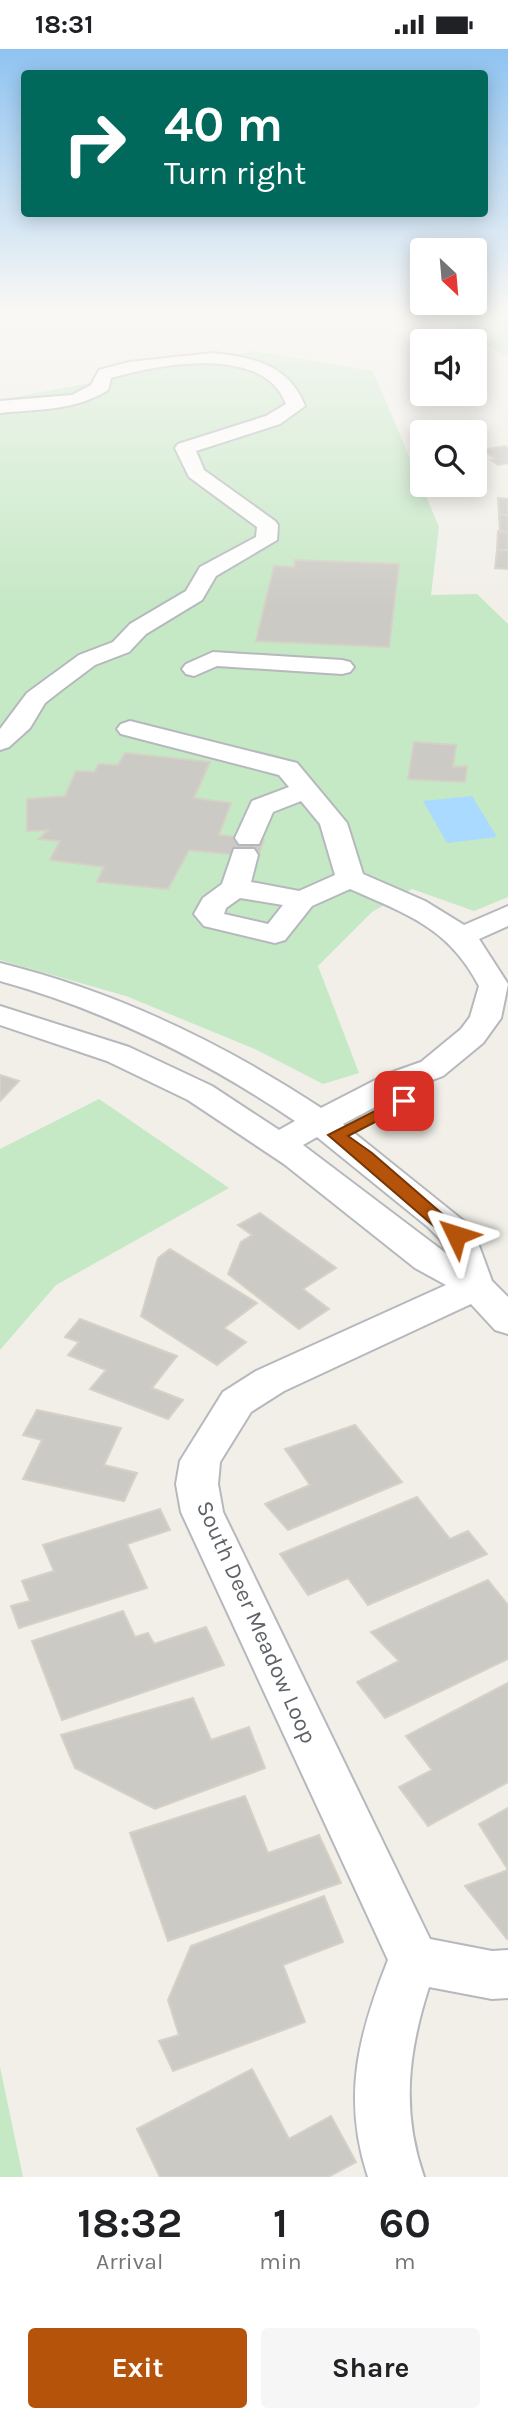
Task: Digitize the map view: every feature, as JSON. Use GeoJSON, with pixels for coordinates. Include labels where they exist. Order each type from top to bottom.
{"type":"FeatureCollection","features":[{"type":"Feature","properties":{"kind":"street"},"geometry":{"type":"LineString","coordinates":[[0,742],[21,723],[23,714],[36,698],[54,684],[87,660],[121,647],[138,629],[194,595],[208,572],[266,540],[268,525],[196,473],[185,449],[273,420],[292,408]]}},
{"type":"Feature","properties":{"kind":"street"},"geometry":{"type":"LineString","coordinates":[[194,669],[213,659],[342,667]]}},
{"type":"Feature","properties":{"kind":"street"},"geometry":{"type":"LineString","coordinates":[[130,729],[288,769],[332,823],[360,884]]}},
{"type":"Feature","properties":{"kind":"street"},"geometry":{"type":"LineString","coordinates":[[302,900],[275,934],[214,920],[209,914],[213,904],[235,888],[261,807],[306,790]]}},
{"type":"Feature","properties":{"kind":"street"},"geometry":{"type":"LineString","coordinates":[[235,888],[302,900],[360,884],[447,923],[463,936],[487,969],[494,986],[485,1018],[472,1036],[432,1069],[427,1089],[327,1129],[287,1150]]}},
{"type":"Feature","properties":{"kind":"street"},"geometry":{"type":"LineString","coordinates":[[463,936],[508,915]]}},
{"type":"Feature","properties":{"kind":"street"},"geometry":{"type":"LineString","coordinates":[[0,972],[50,983],[159,1027],[253,1079],[366,1156],[456,1235],[476,1286]]}},
{"type":"Feature","properties":{"kind":"street"},"geometry":{"type":"LineString","coordinates":[[0,1015],[63,1033],[201,1093],[287,1150],[428,1259],[476,1286],[508,1321]]}},
{"type":"Feature","properties":{"kind":"street","name":"South Deer Meadow Loop"},"geometry":{"type":"LineString","coordinates":[[414,1960],[202,1512],[197,1484],[201,1461],[237,1402],[270,1381],[476,1286]]}},
{"type":"Feature","properties":{"kind":"street"},"geometry":{"type":"LineString","coordinates":[[396,2177],[387,2156],[378,2090],[394,2007],[414,1960],[492,1975],[508,1974]]}},
{"type":"Feature","properties":{"kind":"green space"},"geometry":{"type":"Polygon","coordinates":[[[0,408],[389,408],[410,458],[410,497],[426,497],[439,527],[431,595],[477,594],[508,624],[508,897],[474,911],[412,889],[372,912],[318,966],[359,1073],[323,1084],[257,1050],[126,996],[0,960],[0,408]]]}},
{"type":"Feature","properties":{"kind":"green space"},"geometry":{"type":"Polygon","coordinates":[[[99,1099],[229,1188],[56,1285],[0,1350],[0,1149],[99,1099]]]}},
{"type":"Feature","properties":{"kind":"green space"},"geometry":{"type":"Polygon","coordinates":[[[0,2067],[23,2177],[0,2177],[0,2067]]]}},
{"type":"Feature","properties":{"kind":"water"},"geometry":{"type":"Polygon","coordinates":[[[472,796],[497,837],[447,843],[423,801],[472,796]]]}},
{"type":"Feature","properties":{"kind":"building"},"geometry":{"type":"Polygon","coordinates":[[[505,446],[508,448],[508,463],[498,465],[491,460],[496,459],[487,453],[487,449],[505,446]]]}},
{"type":"Feature","properties":{"kind":"building"},"geometry":{"type":"Polygon","coordinates":[[[498,498],[508,499],[508,515],[499,514],[498,498]]]}},
{"type":"Feature","properties":{"kind":"building"},"geometry":{"type":"Polygon","coordinates":[[[499,514],[508,515],[508,532],[500,532],[499,514]]]}},
{"type":"Feature","properties":{"kind":"building"},"geometry":{"type":"Polygon","coordinates":[[[498,531],[508,532],[508,550],[497,550],[498,531]]]}},
{"type":"Feature","properties":{"kind":"building"},"geometry":{"type":"Polygon","coordinates":[[[497,550],[508,550],[508,569],[495,568],[497,550]]]}},
{"type":"Feature","properties":{"kind":"building"},"geometry":{"type":"Polygon","coordinates":[[[295,560],[399,564],[389,647],[256,641],[274,566],[294,567],[295,560]]]}},
{"type":"Feature","properties":{"kind":"building"},"geometry":{"type":"Polygon","coordinates":[[[414,742],[456,745],[453,767],[467,766],[465,782],[408,779],[414,742]]]}},
{"type":"Feature","properties":{"kind":"building"},"geometry":{"type":"Polygon","coordinates":[[[125,753],[210,762],[194,798],[231,803],[219,835],[264,840],[258,857],[189,850],[168,889],[97,882],[104,867],[50,860],[60,841],[39,839],[48,830],[27,831],[27,799],[65,796],[76,771],[94,772],[99,764],[118,765],[125,753]]]}},
{"type":"Feature","properties":{"kind":"building"},"geometry":{"type":"Polygon","coordinates":[[[0,1075],[19,1081],[0,1101],[0,1075]]]}},
{"type":"Feature","properties":{"kind":"building"},"geometry":{"type":"Polygon","coordinates":[[[260,1213],[336,1268],[303,1289],[329,1309],[299,1329],[228,1274],[241,1242],[252,1235],[238,1225],[260,1213]]]}},
{"type":"Feature","properties":{"kind":"building"},"geometry":{"type":"Polygon","coordinates":[[[170,1249],[257,1303],[224,1328],[246,1342],[217,1365],[141,1316],[158,1258],[170,1249]]]}},
{"type":"Feature","properties":{"kind":"building"},"geometry":{"type":"Polygon","coordinates":[[[80,1319],[177,1356],[152,1388],[183,1400],[168,1419],[90,1389],[106,1370],[68,1355],[79,1342],[65,1337],[80,1319]]]}},
{"type":"Feature","properties":{"kind":"building"},"geometry":{"type":"Polygon","coordinates":[[[37,1410],[121,1428],[104,1465],[137,1473],[124,1501],[23,1479],[42,1440],[23,1435],[37,1410]]]}},
{"type":"Feature","properties":{"kind":"building"},"geometry":{"type":"Polygon","coordinates":[[[355,1425],[402,1482],[288,1530],[265,1504],[310,1485],[285,1449],[355,1425]]]}},
{"type":"Feature","properties":{"kind":"building"},"geometry":{"type":"Polygon","coordinates":[[[417,1497],[450,1539],[468,1531],[487,1554],[368,1605],[348,1578],[308,1595],[280,1554],[417,1497]]]}},
{"type":"Feature","properties":{"kind":"building"},"geometry":{"type":"Polygon","coordinates":[[[160,1509],[170,1530],[127,1544],[147,1588],[19,1628],[11,1606],[30,1601],[22,1581],[54,1571],[43,1545],[160,1509]]]}},
{"type":"Feature","properties":{"kind":"building"},"geometry":{"type":"Polygon","coordinates":[[[488,1580],[508,1605],[508,1659],[385,1718],[357,1682],[399,1661],[371,1632],[488,1580]]]}},
{"type":"Feature","properties":{"kind":"building"},"geometry":{"type":"Polygon","coordinates":[[[123,1611],[135,1637],[148,1633],[154,1644],[206,1627],[224,1665],[62,1720],[32,1641],[123,1611]]]}},
{"type":"Feature","properties":{"kind":"building"},"geometry":{"type":"Polygon","coordinates":[[[508,1683],[508,1782],[428,1826],[399,1787],[432,1770],[406,1736],[508,1683]]]}},
{"type":"Feature","properties":{"kind":"building"},"geometry":{"type":"Polygon","coordinates":[[[193,1698],[211,1740],[249,1727],[265,1768],[155,1809],[75,1768],[61,1735],[193,1698]]]}},
{"type":"Feature","properties":{"kind":"building"},"geometry":{"type":"Polygon","coordinates":[[[245,1796],[268,1853],[319,1835],[341,1883],[168,1941],[130,1833],[245,1796]]]}},
{"type":"Feature","properties":{"kind":"building"},"geometry":{"type":"Polygon","coordinates":[[[508,1808],[508,1870],[479,1824],[508,1808]]]}},
{"type":"Feature","properties":{"kind":"building"},"geometry":{"type":"Polygon","coordinates":[[[508,1870],[508,1938],[507,1939],[465,1886],[508,1870]]]}},
{"type":"Feature","properties":{"kind":"building"},"geometry":{"type":"Polygon","coordinates":[[[324,1896],[343,1942],[283,1965],[305,2022],[173,2071],[159,2041],[179,2035],[168,2000],[191,1946],[324,1896]]]}},
{"type":"Feature","properties":{"kind":"building"},"geometry":{"type":"Polygon","coordinates":[[[252,2069],[289,2139],[331,2116],[356,2162],[328,2177],[160,2177],[137,2129],[252,2069]]]}},
{"type":"Feature","properties":{"kind":"route"},"geometry":{"type":"LineString","coordinates":[[404,1101],[336,1135],[366,1156],[456,1235]]}}]}
